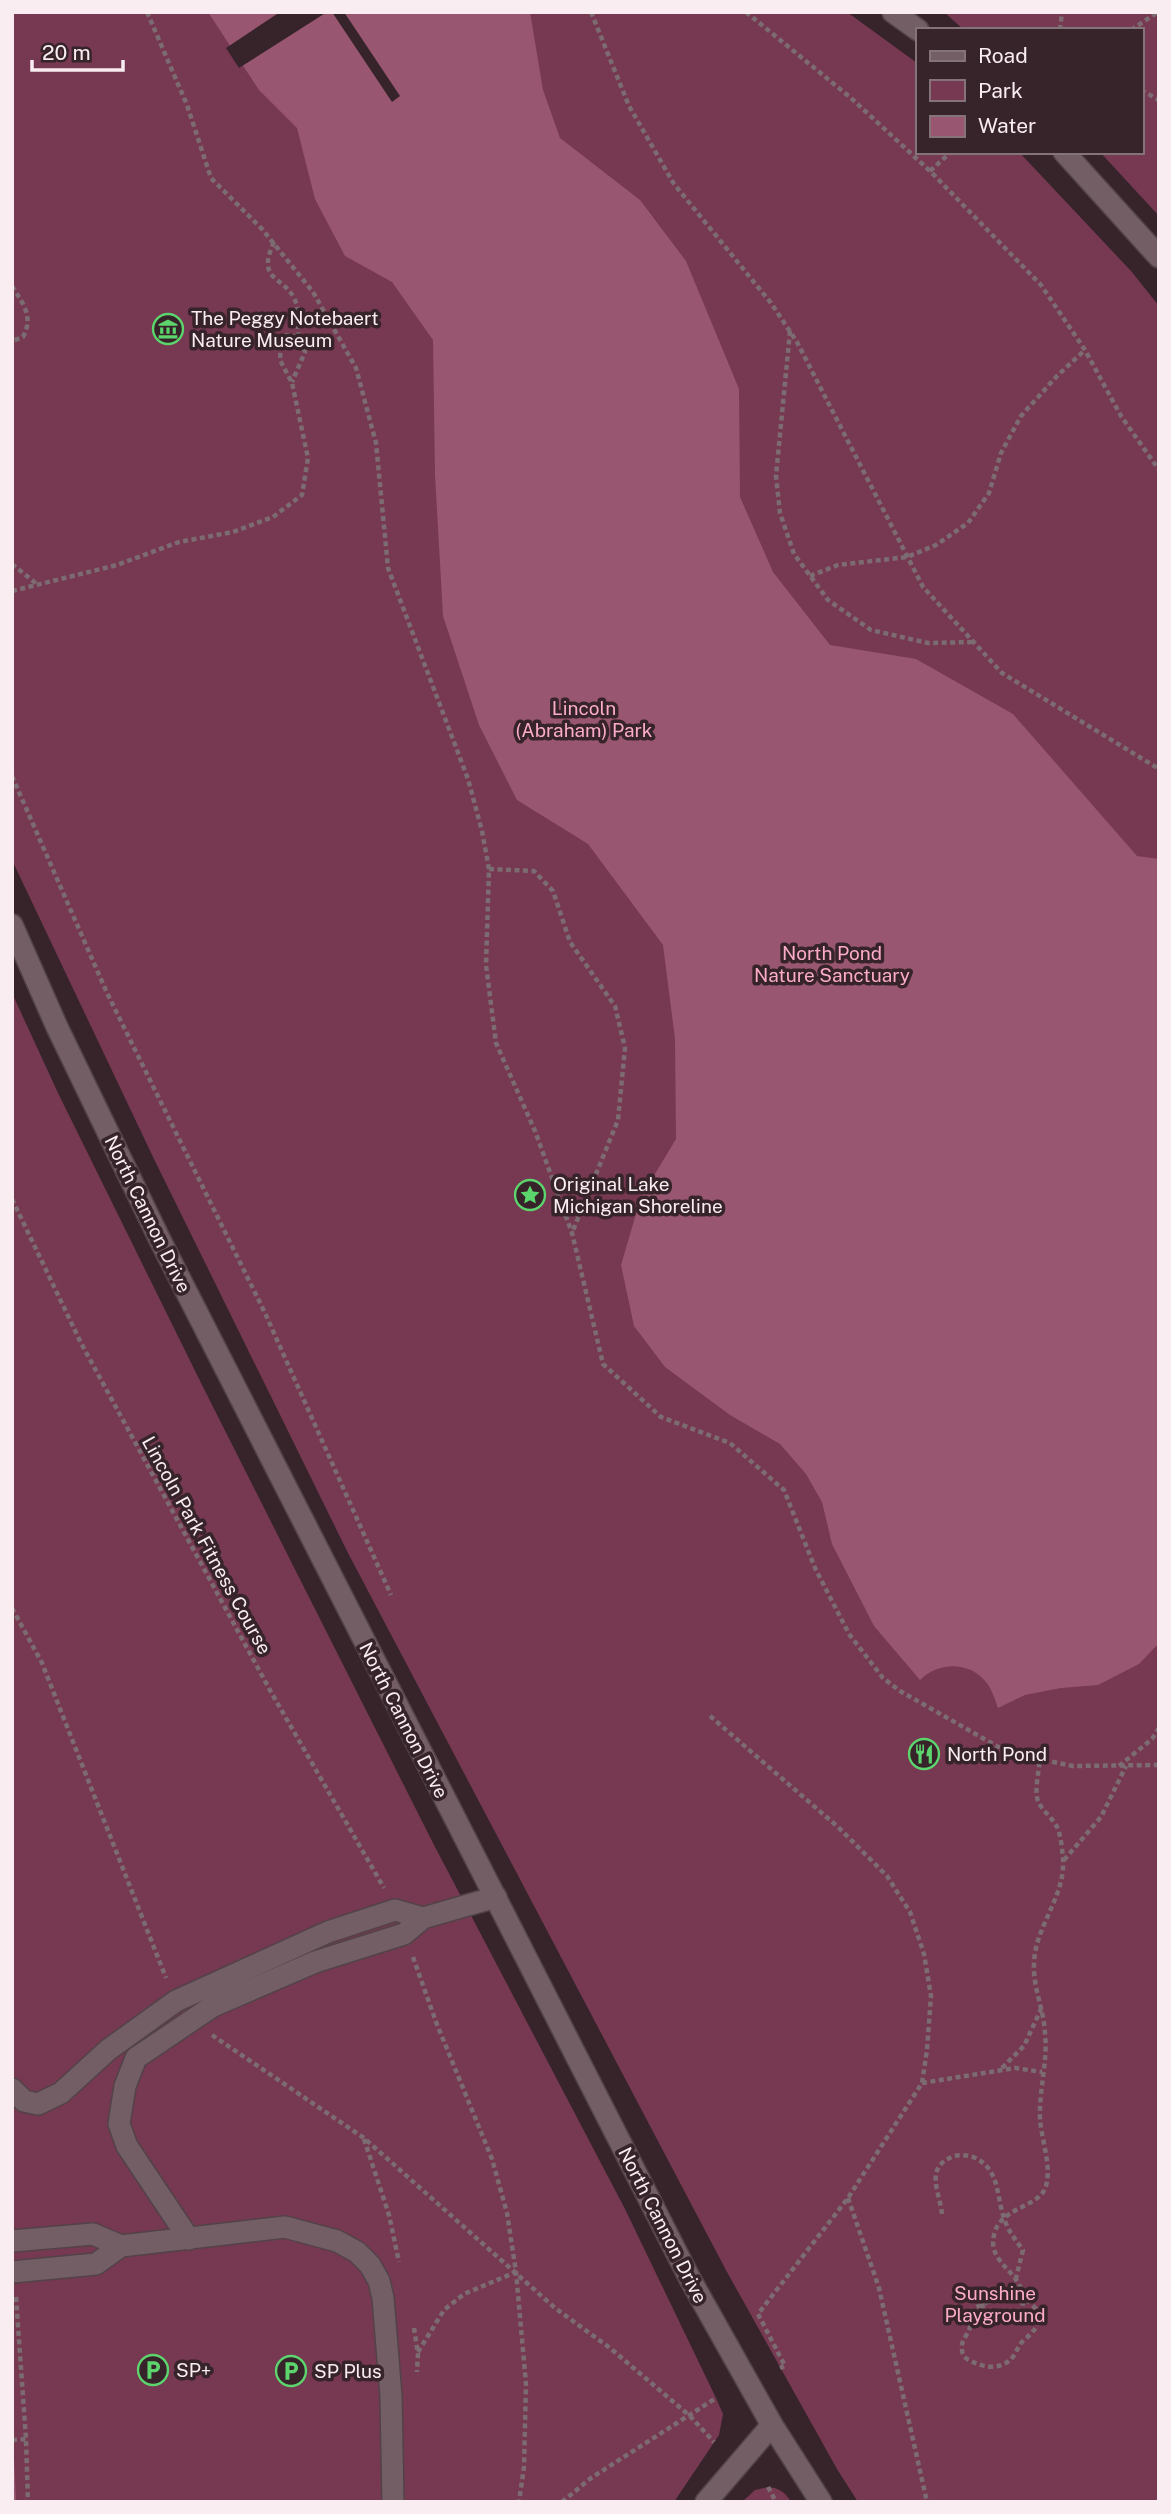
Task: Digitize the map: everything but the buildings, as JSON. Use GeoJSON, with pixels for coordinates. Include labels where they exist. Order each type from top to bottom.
{"type":"FeatureCollection","features":[{"type":"Feature","properties":{"kind":"street"},"geometry":{"type":"LineString","coordinates":[[893,12],[916,29]]}},
{"type":"Feature","properties":{"kind":"street"},"geometry":{"type":"LineString","coordinates":[[1066,154],[1159,257]]}},
{"type":"Feature","properties":{"kind":"street","name":"North Cannon Drive"},"geometry":{"type":"LineString","coordinates":[[12,925],[57,1027],[160,1240],[695,2290],[772,2425],[821,2502]]}},
{"type":"Feature","properties":{"kind":"street"},"geometry":{"type":"LineString","coordinates":[[189,2239],[127,2146],[119,2124],[125,2086],[136,2058],[213,2006],[314,1962],[404,1934],[423,1918],[496,1897]]}},
{"type":"Feature","properties":{"kind":"street"},"geometry":{"type":"LineString","coordinates":[[12,2089],[24,2101],[38,2104],[61,2094],[122,2040],[184,1997],[328,1931],[395,1910],[423,1918]]}},
{"type":"Feature","properties":{"kind":"street"},"geometry":{"type":"LineString","coordinates":[[122,2040],[136,2058]]}},
{"type":"Feature","properties":{"kind":"street"},"geometry":{"type":"LineString","coordinates":[[12,2241],[93,2234],[121,2246],[285,2227],[337,2241],[356,2252],[370,2265],[379,2281],[383,2298],[391,2384],[393,2502]]}},
{"type":"Feature","properties":{"kind":"street"},"geometry":{"type":"LineString","coordinates":[[14,2282],[96,2264],[121,2246]]}},
{"type":"Feature","properties":{"kind":"street"},"geometry":{"type":"LineString","coordinates":[[706,2502],[772,2425]]}},
{"type":"Feature","properties":{"kind":"path"},"geometry":{"type":"LineString","coordinates":[[146,12],[176,77],[211,178],[274,242],[313,292],[356,368],[376,443],[388,568],[468,779],[482,831],[489,869],[486,965],[496,1043],[535,1132],[572,1233],[603,1364],[661,1417],[730,1443],[784,1490],[815,1569],[849,1634],[883,1678],[909,1697],[1009,1753],[1073,1766],[1159,1765]]}},
{"type":"Feature","properties":{"kind":"path"},"geometry":{"type":"LineString","coordinates":[[591,12],[629,106],[674,184],[771,303],[790,331],[923,587],[1002,673],[1159,769]]}},
{"type":"Feature","properties":{"kind":"path"},"geometry":{"type":"LineString","coordinates":[[746,12],[851,98],[930,171],[1041,285],[1084,350],[1121,416],[1159,470]]}},
{"type":"Feature","properties":{"kind":"path"},"geometry":{"type":"LineString","coordinates":[[1134,28],[1158,12]]}},
{"type":"Feature","properties":{"kind":"path"},"geometry":{"type":"LineString","coordinates":[[1143,91],[1159,100]]}},
{"type":"Feature","properties":{"kind":"path"},"geometry":{"type":"LineString","coordinates":[[930,171],[949,154]]}},
{"type":"Feature","properties":{"kind":"path"},"geometry":{"type":"LineString","coordinates":[[274,242],[267,257],[271,276],[293,296],[299,315],[299,337],[305,352],[292,383]]}},
{"type":"Feature","properties":{"kind":"path"},"geometry":{"type":"LineString","coordinates":[[12,286],[27,310],[29,326],[23,337],[12,341]]}},
{"type":"Feature","properties":{"kind":"path"},"geometry":{"type":"LineString","coordinates":[[790,331],[776,476],[780,513],[794,554],[828,600],[871,630],[928,643],[974,642]]}},
{"type":"Feature","properties":{"kind":"path"},"geometry":{"type":"LineString","coordinates":[[12,591],[117,565],[179,542],[233,531],[273,517],[302,495],[308,458],[292,383],[280,360],[281,337],[299,337]]}},
{"type":"Feature","properties":{"kind":"path"},"geometry":{"type":"LineString","coordinates":[[810,576],[838,565],[908,557],[936,545],[968,523],[989,493],[1000,453],[1021,415],[1084,350]]}},
{"type":"Feature","properties":{"kind":"path"},"geometry":{"type":"LineString","coordinates":[[12,564],[38,585]]}},
{"type":"Feature","properties":{"kind":"path"},"geometry":{"type":"LineString","coordinates":[[12,776],[107,993],[265,1313],[391,1595]]}},
{"type":"Feature","properties":{"kind":"path"},"geometry":{"type":"LineString","coordinates":[[489,869],[534,871],[553,891],[570,942],[615,1006],[625,1048],[618,1120],[572,1233]]}},
{"type":"Feature","properties":{"kind":"path","name":"Lincoln Park Fitness Course"},"geometry":{"type":"LineString","coordinates":[[12,1199],[81,1343],[271,1692],[390,1898]]}},
{"type":"Feature","properties":{"kind":"path"},"geometry":{"type":"LineString","coordinates":[[12,1608],[42,1663],[166,1979]]}},
{"type":"Feature","properties":{"kind":"path"},"geometry":{"type":"LineString","coordinates":[[710,1716],[838,1827],[887,1876],[910,1912],[924,1954],[931,1996],[928,2050],[922,2083],[848,2198],[758,2314],[785,2366],[780,2368]]}},
{"type":"Feature","properties":{"kind":"path"},"geometry":{"type":"LineString","coordinates":[[1063,1861],[1101,1817],[1123,1766],[1152,1739],[1159,1728]]}},
{"type":"Feature","properties":{"kind":"path"},"geometry":{"type":"LineString","coordinates":[[1020,2288],[974,2308],[971,2326],[961,2346],[962,2353],[975,2364],[1000,2366],[1012,2358],[1023,2340],[1038,2328],[1038,2311],[1024,2298],[1020,2288],[1016,2279],[995,2257],[993,2245],[994,2232],[1003,2217],[1041,2195],[1046,2188],[1047,2174],[1040,2118],[1045,2031],[1034,1983],[1033,1961],[1061,1885],[1063,1861],[1058,1828],[1038,1801],[1040,1759]]}},
{"type":"Feature","properties":{"kind":"path"},"geometry":{"type":"LineString","coordinates":[[412,1952],[436,2022],[492,2158],[507,2213],[516,2272],[526,2384],[524,2466],[519,2502]]}},
{"type":"Feature","properties":{"kind":"path"},"geometry":{"type":"LineString","coordinates":[[1000,2070],[1024,2046],[1041,2009]]}},
{"type":"Feature","properties":{"kind":"path"},"geometry":{"type":"LineString","coordinates":[[206,2030],[364,2138],[555,2308],[610,2348],[690,2416],[714,2442]]}},
{"type":"Feature","properties":{"kind":"path"},"geometry":{"type":"LineString","coordinates":[[922,2083],[1015,2068],[1042,2072]]}},
{"type":"Feature","properties":{"kind":"path"},"geometry":{"type":"LineString","coordinates":[[942,2214],[934,2184],[937,2168],[954,2155],[975,2158],[996,2180],[1003,2217],[1012,2237],[1023,2250],[1016,2279]]}},
{"type":"Feature","properties":{"kind":"path"},"geometry":{"type":"LineString","coordinates":[[848,2198],[879,2288],[927,2502]]}},
{"type":"Feature","properties":{"kind":"path"},"geometry":{"type":"LineString","coordinates":[[418,2354],[444,2310],[464,2294],[516,2272]]}},
{"type":"Feature","properties":{"kind":"path"},"geometry":{"type":"LineString","coordinates":[[14,2282],[28,2502]]}},
{"type":"Feature","properties":{"kind":"path"},"geometry":{"type":"LineString","coordinates":[[981,2304],[985,2311],[994,2317],[1003,2318],[1015,2315],[1022,2308],[1024,2298]]}},
{"type":"Feature","properties":{"kind":"path"},"geometry":{"type":"LineString","coordinates":[[562,2502],[591,2478],[716,2398]]}},
{"type":"Feature","properties":{"kind":"path"},"geometry":{"type":"LineString","coordinates":[[13,2440],[26,2439]]}},
{"type":"Feature","properties":{"kind":"path"},"geometry":{"type":"LineString","coordinates":[[768,2487],[776,2502]]}},
{"type":"Feature","properties":{"kind":"green space","name":"Lincoln (Abraham) Park"},"geometry":{"type":"Polygon","coordinates":[[[12,12],[847,12],[916,62],[916,154],[1021,154],[1131,271],[1159,306],[1159,2502],[858,2502],[727,2272],[348,1553],[153,1157],[12,860],[12,12]]]}},
{"type":"Feature","properties":{"kind":"green space"},"geometry":{"type":"Polygon","coordinates":[[[944,12],[1159,12],[1159,216],[1102,154],[1143,154],[1143,28],[962,28],[944,12]]]}},
{"type":"Feature","properties":{"kind":"green space"},"geometry":{"type":"Polygon","coordinates":[[[12,993],[58,1093],[203,1387],[434,1845],[625,2209],[716,2398],[723,2414],[719,2435],[674,2502],[12,2502],[12,993]]]}},
{"type":"Feature","properties":{"kind":"green space"},"geometry":{"type":"Polygon","coordinates":[[[768,2487],[781,2491],[791,2502],[742,2502],[755,2490],[768,2487]]]}},
{"type":"Feature","properties":{"kind":"water","name":"North Pond"},"geometry":{"type":"Polygon","coordinates":[[[208,12],[530,12],[543,90],[560,138],[640,200],[686,261],[739,389],[740,497],[773,572],[830,645],[916,659],[1013,714],[1137,856],[1159,859],[1159,1643],[1139,1664],[1098,1685],[1025,1695],[998,1708],[988,1685],[971,1670],[944,1667],[920,1680],[874,1626],[832,1544],[822,1502],[806,1474],[780,1444],[730,1415],[665,1367],[634,1326],[621,1265],[641,1197],[676,1139],[675,1039],[663,945],[588,844],[517,800],[479,725],[443,616],[435,475],[433,340],[392,282],[345,256],[315,199],[297,128],[259,90],[208,12]]]}},
{"type":"Feature","properties":{"kind":"water"},"geometry":{"type":"Polygon","coordinates":[[[12,2411],[16,2502],[12,2502],[12,2411]]]}},
{"type":"Feature","properties":{"kind":"pier"},"geometry":{"type":"Polygon","coordinates":[[[280,12],[327,12],[239,68],[226,48],[280,12]]]}},
{"type":"Feature","properties":{"kind":"pier"},"geometry":{"type":"Polygon","coordinates":[[[332,12],[344,12],[400,96],[392,102],[332,12]]]}},
{"type":"Feature","properties":{"kind":"place","name":"The Peggy Notebaert Nature Museum"},"geometry":{"type":"Point","coordinates":[168,329]}},
{"type":"Feature","properties":{"kind":"place","name":"Original Lake Michigan Shoreline"},"geometry":{"type":"Point","coordinates":[530,1195]}},
{"type":"Feature","properties":{"kind":"place","name":"North Pond"},"geometry":{"type":"Point","coordinates":[924,1754]}},
{"type":"Feature","properties":{"kind":"place","name":"SP+"},"geometry":{"type":"Point","coordinates":[153,2370]}},
{"type":"Feature","properties":{"kind":"place","name":"SP Plus"},"geometry":{"type":"Point","coordinates":[291,2371]}},
{"type":"Feature","properties":{"kind":"park label","name":"North Pond Nature Sanctuary"},"geometry":{"type":"Point","coordinates":[832,964]}},
{"type":"Feature","properties":{"kind":"park label","name":"Sunshine Playground"},"geometry":{"type":"Point","coordinates":[995,2304]}}]}
